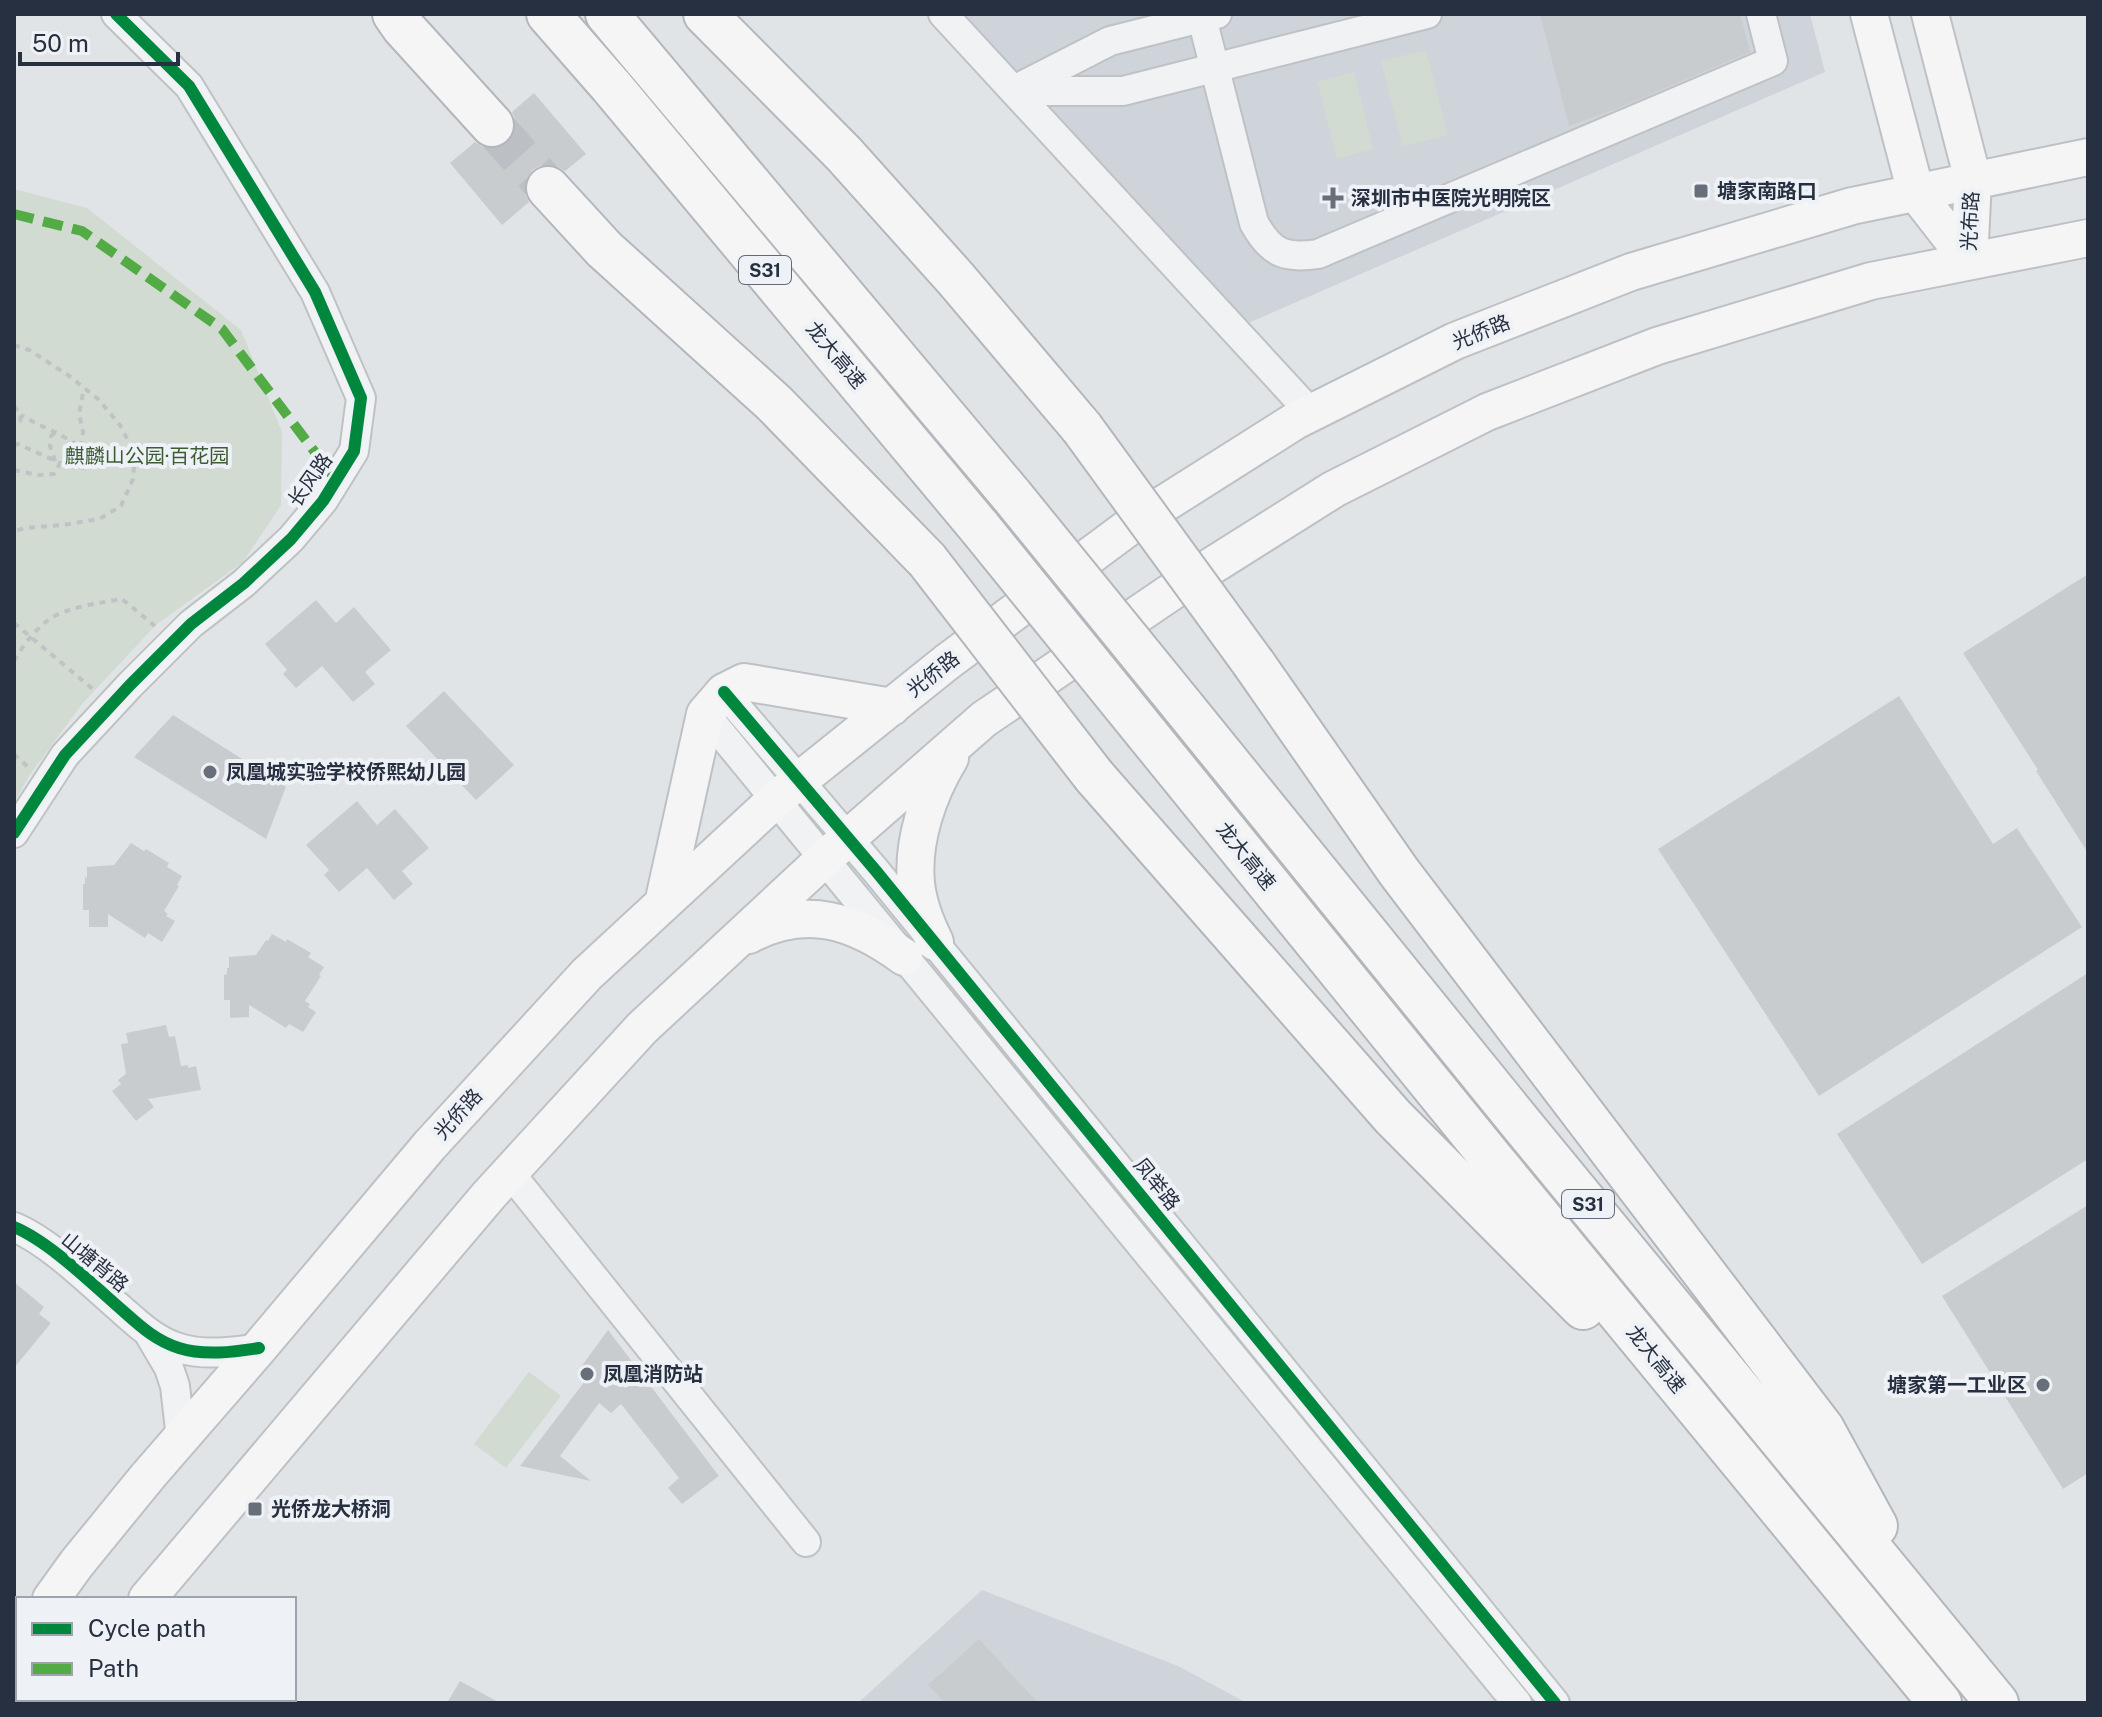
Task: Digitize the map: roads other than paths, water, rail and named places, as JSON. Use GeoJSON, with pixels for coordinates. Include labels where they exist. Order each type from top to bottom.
{"type":"FeatureCollection","features":[{"type":"Feature","properties":{"kind":"highway"},"geometry":{"type":"LineString","coordinates":[[394,14],[492,125]]}},
{"type":"Feature","properties":{"kind":"highway","name":"龙大高速"},"geometry":{"type":"LineString","coordinates":[[548,14],[980,528],[1478,1142],[1940,1703]]}},
{"type":"Feature","properties":{"kind":"highway","name":"S31"},"geometry":{"type":"LineString","coordinates":[[607,14],[1012,496],[1523,1126],[1997,1703]]}},
{"type":"Feature","properties":{"kind":"highway"},"geometry":{"type":"LineString","coordinates":[[705,14],[844,154],[956,279],[1082,428],[1254,664],[1399,872],[1823,1429],[1924,1615]]}},
{"type":"Feature","properties":{"kind":"highway"},"geometry":{"type":"LineString","coordinates":[[548,188],[604,249],[774,403],[927,560],[1094,776],[1393,1117],[1634,1359],[1816,1554]]}},
{"type":"Feature","properties":{"kind":"main road","name":"光布路"},"geometry":{"type":"LineString","coordinates":[[1869,14],[1916,193],[1969,261]]}},
{"type":"Feature","properties":{"kind":"main road","name":"光布路"},"geometry":{"type":"LineString","coordinates":[[1930,14],[1973,180],[1969,261]]}},
{"type":"Feature","properties":{"kind":"main road","name":"光侨路"},"geometry":{"type":"LineString","coordinates":[[53,1597],[97,1538],[430,1145],[587,974],[788,791],[947,662],[1137,521],[1311,413],[1455,341],[1631,272],[1852,206],[2088,157]]}},
{"type":"Feature","properties":{"kind":"main road"},"geometry":{"type":"LineString","coordinates":[[149,1597],[510,1173],[642,1028],[836,849],[984,719],[1180,586],[1334,489],[1487,412],[1657,346],[1871,281],[2088,238]]}},
{"type":"Feature","properties":{"kind":"main road"},"geometry":{"type":"LineString","coordinates":[[663,904],[714,703],[744,682],[892,707]]}},
{"type":"Feature","properties":{"kind":"main road"},"geometry":{"type":"LineString","coordinates":[[733,944],[780,923],[819,918],[919,950],[926,924],[916,884],[915,863],[924,817],[938,780],[970,731]]}},
{"type":"Feature","properties":{"kind":"street","name":"长风路"},"geometry":{"type":"LineString","coordinates":[[14,833],[65,755],[111,705],[191,624],[244,583],[291,539],[323,501],[354,451],[361,398],[315,292],[189,86],[116,14]]}},
{"type":"Feature","properties":{"kind":"street"},"geometry":{"type":"LineString","coordinates":[[943,14],[1311,413]]}},
{"type":"Feature","properties":{"kind":"street"},"geometry":{"type":"LineString","coordinates":[[1014,91],[1123,91],[1427,14]]}},
{"type":"Feature","properties":{"kind":"street"},"geometry":{"type":"LineString","coordinates":[[1014,91],[1110,41],[1197,17],[1214,68],[1254,223],[1264,240],[1279,252],[1298,257],[1318,254],[1773,61],[1761,14]]}},
{"type":"Feature","properties":{"kind":"street","name":"凤举路"},"geometry":{"type":"LineString","coordinates":[[714,703],[1555,1703]]}},
{"type":"Feature","properties":{"kind":"street","name":"凤举路"},"geometry":{"type":"LineString","coordinates":[[919,950],[1517,1703]]}},
{"type":"Feature","properties":{"kind":"street"},"geometry":{"type":"LineString","coordinates":[[510,1173],[806,1542]]}},
{"type":"Feature","properties":{"kind":"street","name":"山塘背路"},"geometry":{"type":"LineString","coordinates":[[14,1227],[25,1231],[76,1270],[148,1333]]}},
{"type":"Feature","properties":{"kind":"street"},"geometry":{"type":"LineString","coordinates":[[148,1333],[182,1349],[227,1352],[259,1348]]}},
{"type":"Feature","properties":{"kind":"street"},"geometry":{"type":"LineString","coordinates":[[148,1333],[169,1368],[175,1386],[181,1439]]}},
{"type":"Feature","properties":{"kind":"tunnel"},"geometry":{"type":"LineString","coordinates":[[492,125],[548,188]]}},
{"type":"Feature","properties":{"kind":"place","name":"塘家南路口"},"geometry":{"type":"Point","coordinates":[1701,191]}},
{"type":"Feature","properties":{"kind":"place","name":"深圳市中医院光明院区"},"geometry":{"type":"Point","coordinates":[1333,198]}},
{"type":"Feature","properties":{"kind":"place","name":"凤凰城实验学校侨熙幼儿园"},"geometry":{"type":"Point","coordinates":[210,772]}},
{"type":"Feature","properties":{"kind":"place","name":"凤凰消防站"},"geometry":{"type":"Point","coordinates":[587,1374]}},
{"type":"Feature","properties":{"kind":"place","name":"塘家第一工业区"},"geometry":{"type":"Point","coordinates":[2043,1385]}},
{"type":"Feature","properties":{"kind":"place","name":"光侨龙大桥洞"},"geometry":{"type":"Point","coordinates":[255,1509]}},
{"type":"Feature","properties":{"kind":"park label","name":"麒麟山公园·百花园"},"geometry":{"type":"Point","coordinates":[147,456]}}]}
